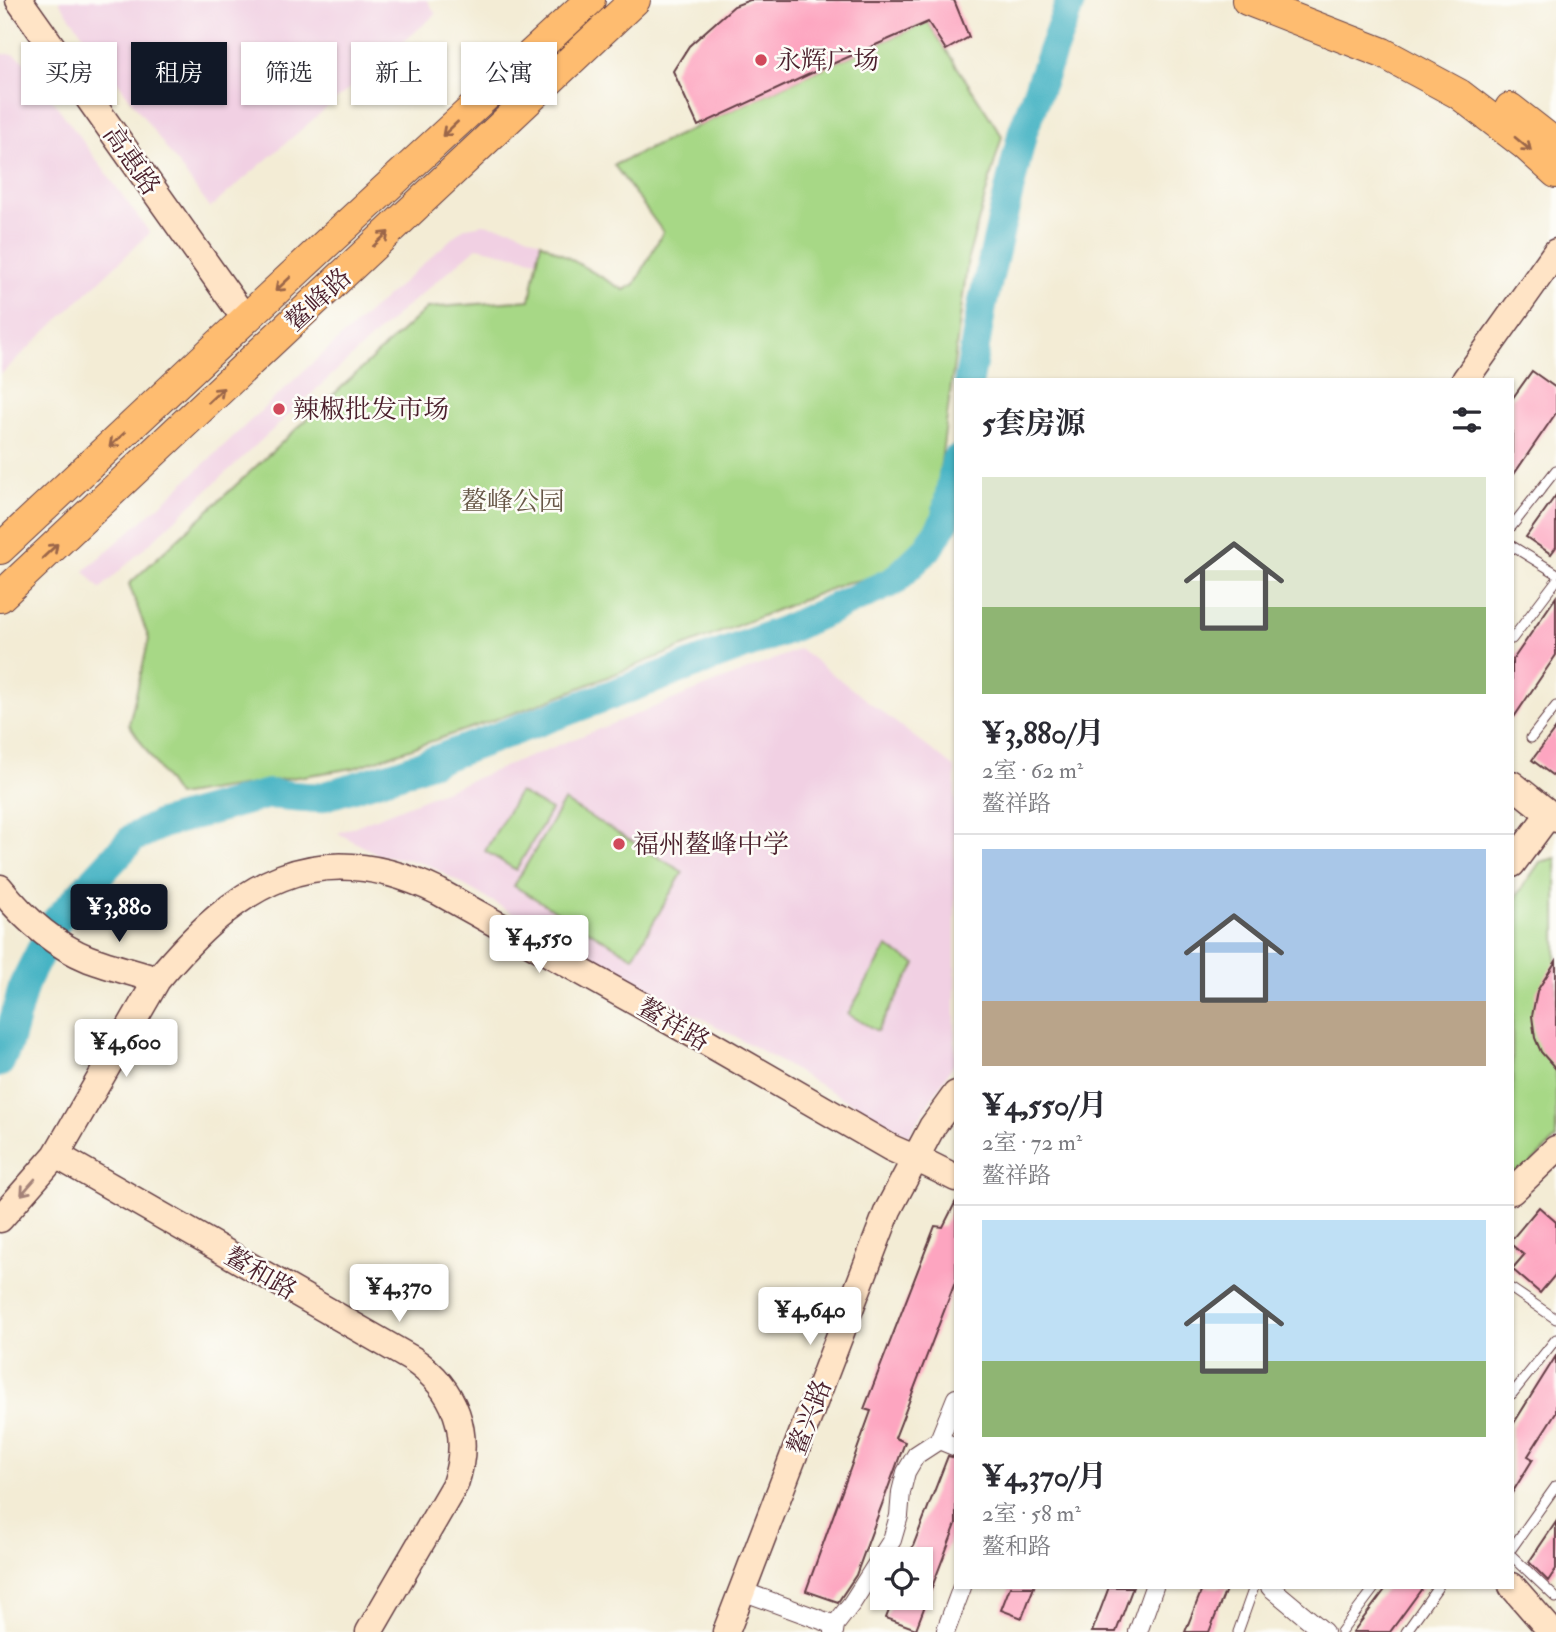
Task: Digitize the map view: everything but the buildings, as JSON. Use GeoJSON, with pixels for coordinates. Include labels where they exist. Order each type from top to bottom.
{"type":"FeatureCollection","features":[{"type":"Feature","properties":{"kind":"main road","name":"鳌峰路"},"geometry":{"type":"LineString","coordinates":[[0,549],[590,0]]}},
{"type":"Feature","properties":{"kind":"main road","name":"鳌峰路"},"geometry":{"type":"LineString","coordinates":[[0,597],[635,0]]}},
{"type":"Feature","properties":{"kind":"main road"},"geometry":{"type":"LineString","coordinates":[[1247,0],[1383,53],[1459,94],[1524,144],[1556,173]]}},
{"type":"Feature","properties":{"kind":"main road"},"geometry":{"type":"LineString","coordinates":[[1300,0],[1391,36],[1469,77],[1556,144]]}},
{"type":"Feature","properties":{"kind":"street","name":"高惠路"},"geometry":{"type":"LineString","coordinates":[[19,0],[246,320]]}},
{"type":"Feature","properties":{"kind":"street"},"geometry":{"type":"LineString","coordinates":[[1466,378],[1556,252]]}},
{"type":"Feature","properties":{"kind":"street"},"geometry":{"type":"LineString","coordinates":[[1485,378],[1556,278]]}},
{"type":"Feature","properties":{"kind":"street"},"geometry":{"type":"LineString","coordinates":[[1514,786],[1553,817],[1514,862]]}},
{"type":"Feature","properties":{"kind":"street","name":"鳌祥路"},"geometry":{"type":"LineString","coordinates":[[0,1219],[56,1155],[157,980],[178,954],[237,900],[268,883],[300,872],[331,867],[362,867],[411,878],[700,1038],[891,1148],[954,1177]]}},
{"type":"Feature","properties":{"kind":"street"},"geometry":{"type":"LineString","coordinates":[[0,888],[37,928],[65,947],[91,959],[157,980]]}},
{"type":"Feature","properties":{"kind":"street","name":"鳌兴路"},"geometry":{"type":"LineString","coordinates":[[923,1162],[932,1127],[954,1097]]}},
{"type":"Feature","properties":{"kind":"street","name":"鳌兴路"},"geometry":{"type":"LineString","coordinates":[[741,1632],[749,1594],[888,1210],[954,1121]]}},
{"type":"Feature","properties":{"kind":"street"},"geometry":{"type":"LineString","coordinates":[[1514,1189],[1556,1149]]}},
{"type":"Feature","properties":{"kind":"street","name":"鳌和路"},"geometry":{"type":"LineString","coordinates":[[56,1155],[412,1359],[426,1368],[445,1390],[462,1435],[463,1451],[455,1484],[369,1632]]}},
{"type":"Feature","properties":{"kind":"street"},"geometry":{"type":"LineString","coordinates":[[749,1594],[835,1628],[892,1540],[906,1472],[916,1455],[947,1443],[954,1408]]}},
{"type":"Feature","properties":{"kind":"street"},"geometry":{"type":"LineString","coordinates":[[1514,1588],[1552,1632]]}},
{"type":"Feature","properties":{"kind":"street"},"geometry":{"type":"LineString","coordinates":[[946,1630],[961,1589]]}},
{"type":"Feature","properties":{"kind":"street"},"geometry":{"type":"LineString","coordinates":[[1138,1632],[1153,1589]]}},
{"type":"Feature","properties":{"kind":"street"},"geometry":{"type":"LineString","coordinates":[[1272,1589],[1324,1632]]}},
{"type":"Feature","properties":{"kind":"street","name":"鳌兴路"},"geometry":{"type":"LineString","coordinates":[[726,1632],[749,1594]]}},
{"type":"Feature","properties":{"kind":"lane"},"geometry":{"type":"LineString","coordinates":[[1514,523],[1556,470]]}},
{"type":"Feature","properties":{"kind":"lane"},"geometry":{"type":"LineString","coordinates":[[1514,547],[1556,573]]}},
{"type":"Feature","properties":{"kind":"lane"},"geometry":{"type":"LineString","coordinates":[[1514,636],[1556,581]]}},
{"type":"Feature","properties":{"kind":"lane"},"geometry":{"type":"LineString","coordinates":[[1531,738],[1556,706]]}},
{"type":"Feature","properties":{"kind":"lane"},"geometry":{"type":"LineString","coordinates":[[1514,1290],[1556,1319]]}},
{"type":"Feature","properties":{"kind":"lane"},"geometry":{"type":"LineString","coordinates":[[1514,1392],[1556,1339]]}},
{"type":"Feature","properties":{"kind":"lane"},"geometry":{"type":"LineString","coordinates":[[1514,1545],[1556,1486]]}},
{"type":"Feature","properties":{"kind":"lane"},"geometry":{"type":"LineString","coordinates":[[1514,1558],[1556,1598]]}},
{"type":"Feature","properties":{"kind":"lane"},"geometry":{"type":"LineString","coordinates":[[1238,1632],[1253,1589]]}},
{"type":"Feature","properties":{"kind":"lane"},"geometry":{"type":"LineString","coordinates":[[1341,1632],[1373,1589]]}},
{"type":"Feature","properties":{"kind":"lane"},"geometry":{"type":"LineString","coordinates":[[1406,1632],[1437,1589]]}},
{"type":"Feature","properties":{"kind":"shaded area"},"geometry":{"type":"Polygon","coordinates":[[[60,0],[427,0],[436,14],[403,42],[351,42],[351,87],[337,99],[337,42],[241,42],[241,105],[330,105],[210,208],[135,105],[227,105],[227,42],[131,42],[131,100],[117,81],[117,42],[89,42],[60,0]]]}},
{"type":"Feature","properties":{"kind":"shaded area"},"geometry":{"type":"Polygon","coordinates":[[[0,54],[13,54],[21,59],[21,105],[56,105],[150,233],[0,375],[0,54]]]}},
{"type":"Feature","properties":{"kind":"shaded area","name":"辣椒批发市场"},"geometry":{"type":"Polygon","coordinates":[[[483,224],[514,229],[541,242],[537,260],[477,247],[399,313],[100,589],[84,571],[460,231],[483,224]]]}},
{"type":"Feature","properties":{"kind":"shaded area","name":"福州鳌峰中学"},"geometry":{"type":"Polygon","coordinates":[[[800,649],[954,767],[954,1064],[908,1136],[431,866],[379,855],[338,833],[800,649]]]}},
{"type":"Feature","properties":{"kind":"green space","name":"鳌峰公园"},"geometry":{"type":"Polygon","coordinates":[[[928,22],[1002,136],[968,258],[934,515],[909,553],[899,562],[875,575],[845,583],[534,706],[354,768],[177,796],[129,724],[149,639],[129,584],[427,308],[530,300],[541,242],[624,290],[635,284],[663,232],[614,165],[928,22]]]}},
{"type":"Feature","properties":{"kind":"green space"},"geometry":{"type":"Polygon","coordinates":[[[519,792],[551,810],[516,870],[485,851],[519,792]]]}},
{"type":"Feature","properties":{"kind":"green space"},"geometry":{"type":"Polygon","coordinates":[[[564,801],[683,872],[633,957],[514,886],[564,801]]]}},
{"type":"Feature","properties":{"kind":"green space"},"geometry":{"type":"Polygon","coordinates":[[[1556,858],[1556,1139],[1514,1180],[1514,900],[1540,862],[1556,858]]]}},
{"type":"Feature","properties":{"kind":"green space"},"geometry":{"type":"Polygon","coordinates":[[[887,947],[916,964],[877,1031],[848,1014],[887,947]]]}},
{"type":"Feature","properties":{"kind":"waterway"},"geometry":{"type":"LineString","coordinates":[[969,378],[982,306],[1023,131],[1071,0]]}},
{"type":"Feature","properties":{"kind":"waterway"},"geometry":{"type":"LineString","coordinates":[[0,1062],[24,984],[56,921],[133,838],[161,824],[268,794],[318,798],[403,772],[785,630],[894,581],[928,548],[945,521],[954,471]]}},
{"type":"Feature","properties":{"kind":"place","name":"永辉广场"},"geometry":{"type":"Point","coordinates":[761,60]}},
{"type":"Feature","properties":{"kind":"place","name":"辣椒批发市场"},"geometry":{"type":"Point","coordinates":[279,409]}},
{"type":"Feature","properties":{"kind":"place","name":"福州鳌峰中学"},"geometry":{"type":"Point","coordinates":[619,844]}}]}
